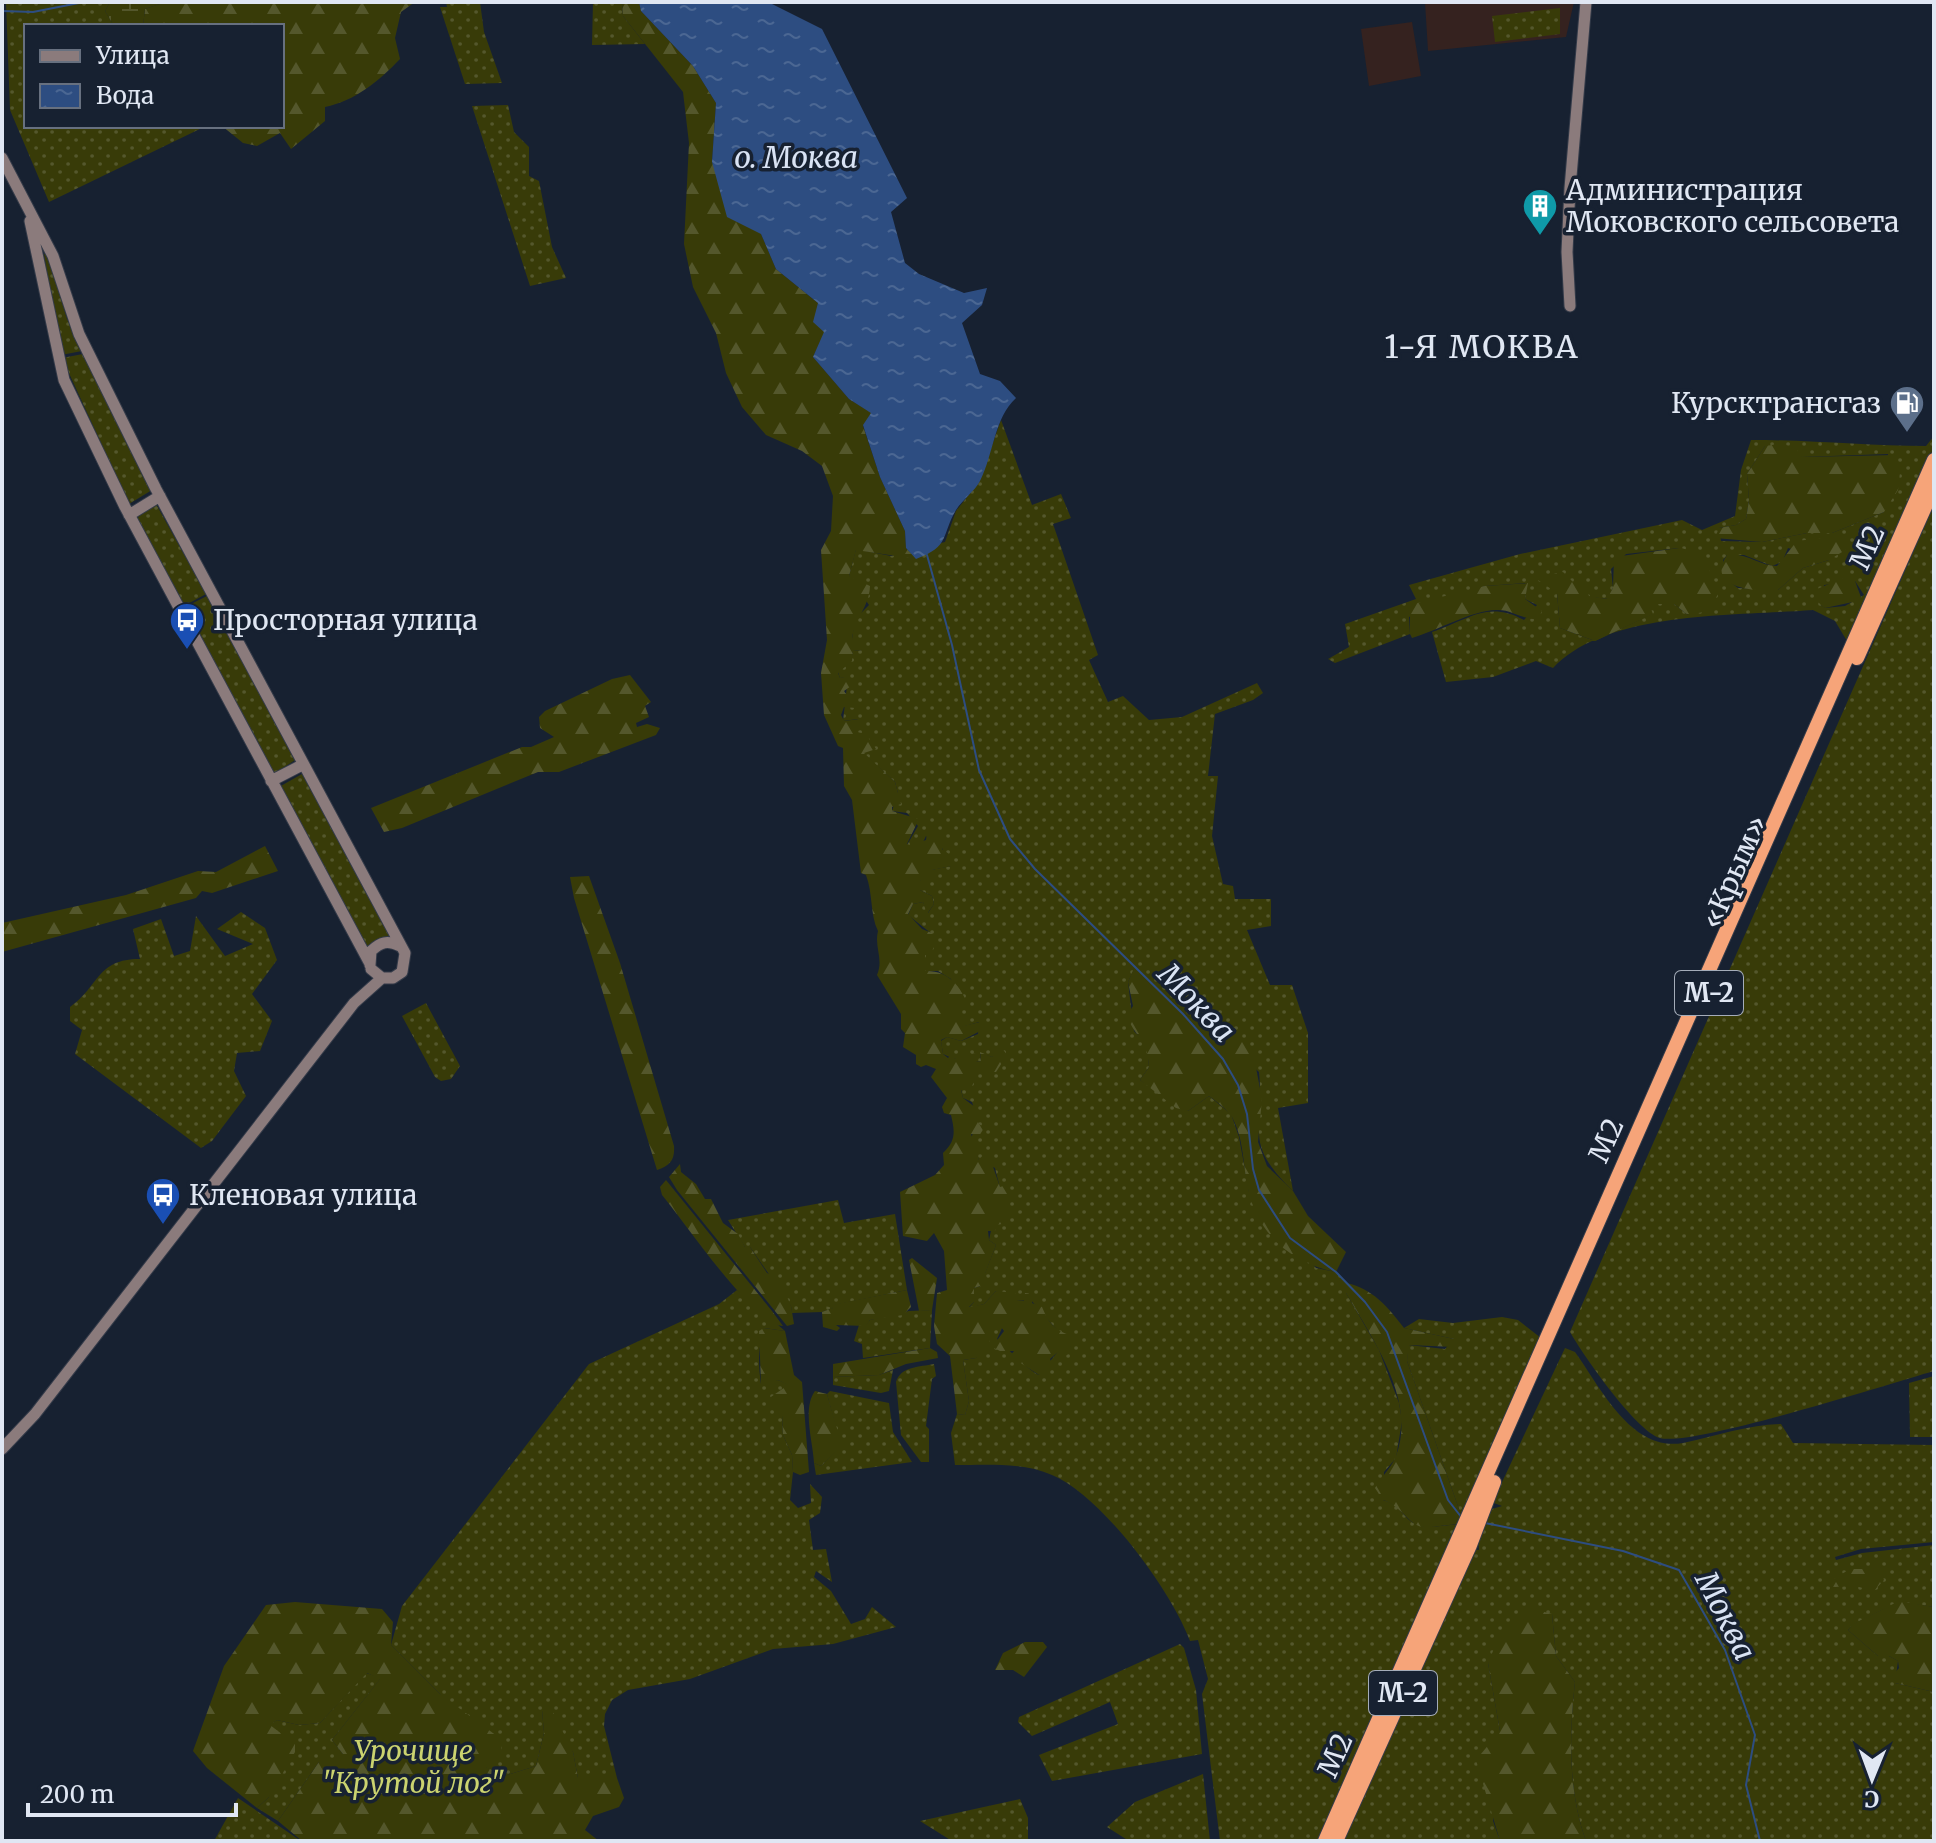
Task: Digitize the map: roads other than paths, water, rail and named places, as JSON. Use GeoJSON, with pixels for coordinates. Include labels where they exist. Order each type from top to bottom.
{"type":"FeatureCollection","features":[{"type":"Feature","properties":{"kind":"highway","name":"М2"},"geometry":{"type":"LineString","coordinates":[[1325,1841],[1934,460]]}},
{"type":"Feature","properties":{"kind":"highway","name":"«Крым»"},"geometry":{"type":"LineString","coordinates":[[1336,1841],[1470,1545],[1486,1500],[1934,487]]}},
{"type":"Feature","properties":{"kind":"main road"},"geometry":{"type":"LineString","coordinates":[[1570,306],[1567,252],[1570,188],[1586,2]]}},
{"type":"Feature","properties":{"kind":"main road"},"geometry":{"type":"LineString","coordinates":[[2,158],[79,334],[160,496],[400,946],[406,962],[402,972],[393,978],[382,978],[366,992]]}},
{"type":"Feature","properties":{"kind":"main road"},"geometry":{"type":"LineString","coordinates":[[43,250],[64,380],[129,515],[370,965],[382,978]]}},
{"type":"Feature","properties":{"kind":"main road"},"geometry":{"type":"LineString","coordinates":[[129,515],[160,496]]}},
{"type":"Feature","properties":{"kind":"main road"},"geometry":{"type":"LineString","coordinates":[[271,781],[302,765]]}},
{"type":"Feature","properties":{"kind":"main road"},"geometry":{"type":"LineString","coordinates":[[2,1449],[35,1414],[366,992],[372,983],[371,951],[379,943],[390,942],[400,946]]}},
{"type":"Feature","properties":{"kind":"water","name":"о. Моква"},"geometry":{"type":"Polygon","coordinates":[[[639,2],[768,2],[822,29],[907,198],[891,212],[905,263],[919,274],[964,293],[987,288],[982,305],[962,323],[980,374],[1000,381],[1016,398],[1003,415],[980,481],[956,510],[944,539],[927,554],[916,559],[906,548],[905,531],[880,477],[863,425],[871,413],[849,399],[813,357],[824,332],[813,322],[818,303],[776,269],[761,234],[727,217],[712,162],[716,103],[693,66],[641,11],[639,2]]]}},
{"type":"Feature","properties":{"kind":"waterway"},"geometry":{"type":"LineString","coordinates":[[2,11],[33,12],[84,2]]}},
{"type":"Feature","properties":{"kind":"waterway","name":"Моква"},"geometry":{"type":"LineString","coordinates":[[927,555],[952,645],[979,770],[1010,839],[1035,869],[1183,1014],[1223,1059],[1238,1085],[1247,1114],[1253,1169],[1259,1190],[1290,1238],[1336,1272],[1365,1302],[1387,1332],[1448,1500],[1462,1518]]}},
{"type":"Feature","properties":{"kind":"waterway","name":"Моква"},"geometry":{"type":"LineString","coordinates":[[1485,1523],[1623,1551],[1679,1570],[1725,1650],[1755,1735],[1746,1785],[1760,1841]]}},
{"type":"Feature","properties":{"kind":"place","name":"Администрация Моковского сельсовета"},"geometry":{"type":"Point","coordinates":[1540,237]}},
{"type":"Feature","properties":{"kind":"place","name":"Курсктрансгаз"},"geometry":{"type":"Point","coordinates":[1907,434]}},
{"type":"Feature","properties":{"kind":"place","name":"Просторная улица"},"geometry":{"type":"Point","coordinates":[187,651]}},
{"type":"Feature","properties":{"kind":"place","name":"Кленовая улица"},"geometry":{"type":"Point","coordinates":[163,1226]}},
{"type":"Feature","properties":{"kind":"district","name":"1-Я МОКВА"},"geometry":{"type":"Point","coordinates":[1482,347]}},
{"type":"Feature","properties":{"kind":"park label","name":"Урочище \"Крутой лог\""},"geometry":{"type":"Point","coordinates":[413,1767]}}]}
